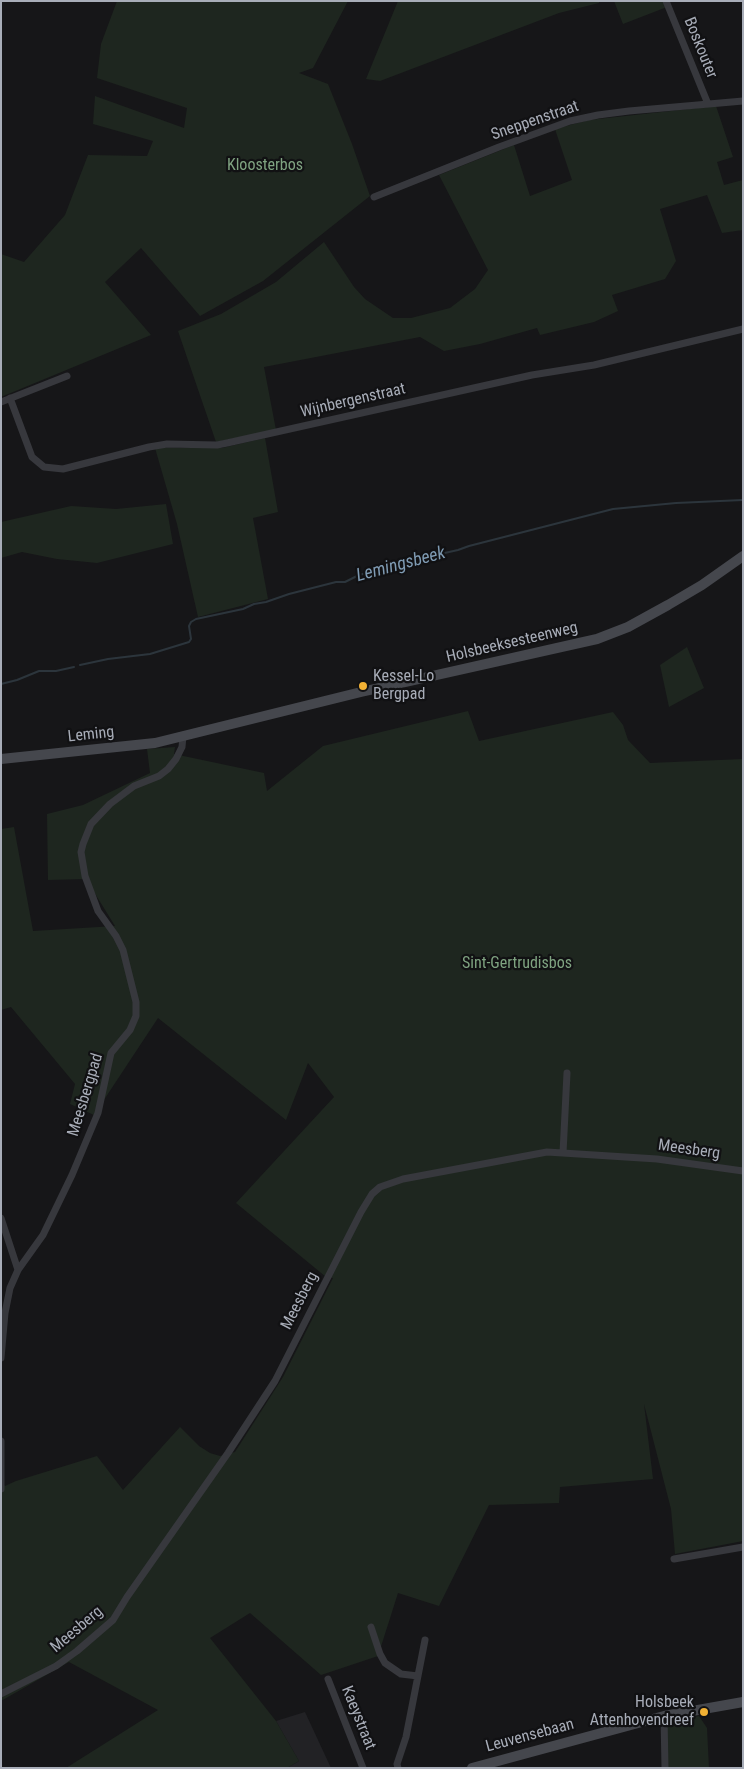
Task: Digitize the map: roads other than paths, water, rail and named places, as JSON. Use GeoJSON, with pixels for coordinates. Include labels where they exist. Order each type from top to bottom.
{"type":"FeatureCollection","features":[{"type":"Feature","properties":{"kind":"street","name":"Boskouter"},"geometry":{"type":"LineString","coordinates":[[666,1],[708,104]]}},
{"type":"Feature","properties":{"kind":"street","name":"Sneppenstraat"},"geometry":{"type":"LineString","coordinates":[[374,198],[499,147],[570,121],[598,115],[743,100]]}},
{"type":"Feature","properties":{"kind":"street","name":"Wijnbergenstraat"},"geometry":{"type":"LineString","coordinates":[[10,398],[32,457],[44,467],[63,469],[149,446],[167,444],[217,445],[227,443],[532,375],[594,365],[743,330]]}},
{"type":"Feature","properties":{"kind":"street"},"geometry":{"type":"LineString","coordinates":[[1,402],[68,376]]}},
{"type":"Feature","properties":{"kind":"street","name":"Holsbeeksesteenweg"},"geometry":{"type":"LineString","coordinates":[[183,736],[361,692],[597,639],[628,627],[668,605],[702,585],[743,556]]}},
{"type":"Feature","properties":{"kind":"street","name":"Leming"},"geometry":{"type":"LineString","coordinates":[[1,759],[155,743],[183,736]]}},
{"type":"Feature","properties":{"kind":"street","name":"Meesbergpad"},"geometry":{"type":"LineString","coordinates":[[1,1358],[5,1313],[10,1288],[18,1270],[42,1234],[72,1176],[101,1101],[111,1054],[135,1023],[136,1002],[123,950],[116,936],[98,911],[83,867],[82,844],[91,824],[110,804],[134,786],[159,776],[168,769],[182,747],[183,736]]}},
{"type":"Feature","properties":{"kind":"street"},"geometry":{"type":"LineString","coordinates":[[562,1153],[567,1073]]}},
{"type":"Feature","properties":{"kind":"street","name":"Meesberg"},"geometry":{"type":"LineString","coordinates":[[1,1694],[56,1666],[77,1651],[113,1620],[127,1597],[228,1453],[275,1380],[361,1212],[372,1194],[380,1187],[403,1179],[534,1154],[562,1153],[657,1159],[743,1171]]}},
{"type":"Feature","properties":{"kind":"street"},"geometry":{"type":"LineString","coordinates":[[1,1218],[18,1270]]}},
{"type":"Feature","properties":{"kind":"street"},"geometry":{"type":"LineString","coordinates":[[1,1441],[1,1489]]}},
{"type":"Feature","properties":{"kind":"street"},"geometry":{"type":"LineString","coordinates":[[674,1559],[743,1547]]}},
{"type":"Feature","properties":{"kind":"street"},"geometry":{"type":"LineString","coordinates":[[371,1627],[385,1663],[401,1674],[418,1676]]}},
{"type":"Feature","properties":{"kind":"street"},"geometry":{"type":"LineString","coordinates":[[398,1768],[397,1764],[406,1737],[425,1640]]}},
{"type":"Feature","properties":{"kind":"street","name":"Kaeystraat"},"geometry":{"type":"LineString","coordinates":[[328,1679],[363,1768]]}},
{"type":"Feature","properties":{"kind":"street","name":"Leuvensebaan"},"geometry":{"type":"LineString","coordinates":[[472,1768],[489,1765],[664,1716],[743,1702]]}},
{"type":"Feature","properties":{"kind":"street"},"geometry":{"type":"LineString","coordinates":[[664,1716],[665,1768]]}},
{"type":"Feature","properties":{"kind":"waterway","name":"Lemingsbeek"},"geometry":{"type":"LineString","coordinates":[[80,665],[108,659],[150,654],[189,642],[191,639],[189,626],[196,619],[243,609],[289,594],[336,582],[345,582],[359,575],[409,561],[613,509],[676,503],[743,500]]}},
{"type":"Feature","properties":{"kind":"waterway","name":"Lemingsbeek"},"geometry":{"type":"LineString","coordinates":[[1,684],[39,671],[56,671],[74,667]]}},
{"type":"Feature","properties":{"kind":"place","name":"Kessel-Lo Bergpad"},"geometry":{"type":"Point","coordinates":[363,686]}},
{"type":"Feature","properties":{"kind":"place","name":"Holsbeek Attenhovendreef"},"geometry":{"type":"Point","coordinates":[704,1712]}},
{"type":"Feature","properties":{"kind":"park label","name":"Kloosterbos"},"geometry":{"type":"Point","coordinates":[265,166]}},
{"type":"Feature","properties":{"kind":"park label","name":"Sint-Gertrudisbos"},"geometry":{"type":"Point","coordinates":[517,964]}}]}
